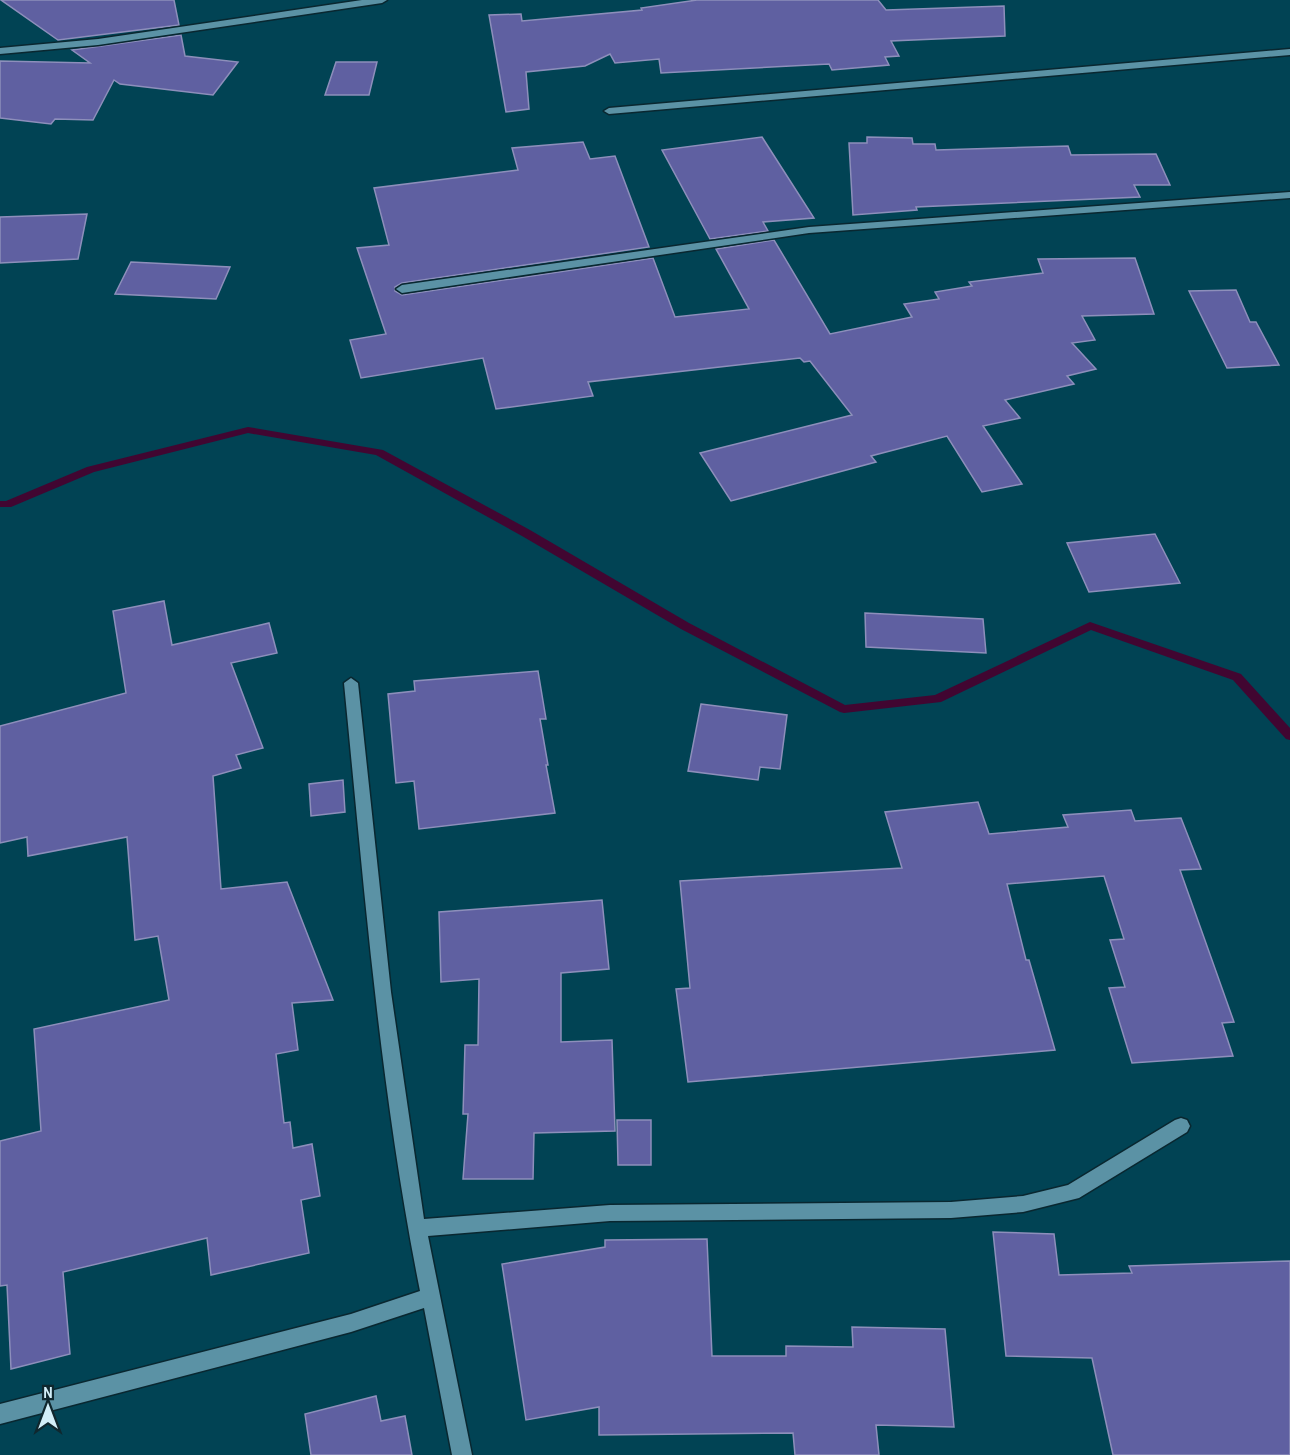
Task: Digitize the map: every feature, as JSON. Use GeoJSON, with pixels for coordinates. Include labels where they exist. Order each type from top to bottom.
{"type":"FeatureCollection","features":[{"type":"Feature","properties":{"kind":"street"},"geometry":{"type":"LineString","coordinates":[[0,51],[98,42],[382,0]]}},
{"type":"Feature","properties":{"kind":"street"},"geometry":{"type":"LineString","coordinates":[[609,111],[1290,52]]}},
{"type":"Feature","properties":{"kind":"street"},"geometry":{"type":"LineString","coordinates":[[402,289],[809,230],[1290,195]]}},
{"type":"Feature","properties":{"kind":"street"},"geometry":{"type":"LineString","coordinates":[[351,683],[388,1034],[416,1228],[462,1455]]}},
{"type":"Feature","properties":{"kind":"street"},"geometry":{"type":"LineString","coordinates":[[416,1228],[610,1214],[951,1210],[1023,1204],[1072,1192],[1181,1126]]}},
{"type":"Feature","properties":{"kind":"street"},"geometry":{"type":"LineString","coordinates":[[0,1414],[351,1323],[431,1297]]}},
{"type":"Feature","properties":{"kind":"building"},"geometry":{"type":"Polygon","coordinates":[[[1,0],[174,0],[179,25],[58,40],[1,0]]]}},
{"type":"Feature","properties":{"kind":"building"},"geometry":{"type":"Polygon","coordinates":[[[697,0],[878,0],[886,10],[1004,6],[1005,36],[891,41],[899,56],[885,57],[889,65],[832,70],[829,64],[661,73],[659,59],[615,63],[610,54],[585,66],[526,72],[529,109],[506,112],[489,15],[521,14],[522,21],[642,10],[641,8],[697,0]]]}},
{"type":"Feature","properties":{"kind":"building"},"geometry":{"type":"Polygon","coordinates":[[[181,35],[185,56],[238,62],[213,95],[120,84],[114,80],[93,120],[55,119],[51,124],[0,118],[0,61],[90,63],[72,50],[181,35]]]}},
{"type":"Feature","properties":{"kind":"building"},"geometry":{"type":"Polygon","coordinates":[[[336,62],[377,62],[369,95],[325,95],[336,62]]]}},
{"type":"Feature","properties":{"kind":"building"},"geometry":{"type":"Polygon","coordinates":[[[762,137],[814,218],[763,222],[768,231],[710,239],[662,150],[762,137]]]}},
{"type":"Feature","properties":{"kind":"building"},"geometry":{"type":"Polygon","coordinates":[[[867,137],[912,138],[913,144],[935,144],[936,150],[1068,146],[1071,155],[1156,154],[1170,185],[1134,185],[1140,197],[916,207],[917,210],[853,215],[849,143],[867,143],[867,137]]]}},
{"type":"Feature","properties":{"kind":"building"},"geometry":{"type":"Polygon","coordinates":[[[583,142],[590,159],[615,156],[649,247],[402,283],[395,287],[395,291],[402,295],[653,258],[675,317],[749,309],[716,249],[774,240],[830,334],[912,317],[904,304],[939,299],[935,292],[972,286],[969,282],[1043,273],[1038,259],[1135,258],[1154,314],[1082,316],[1095,340],[1072,343],[1096,369],[1067,376],[1074,384],[1005,400],[1020,418],[983,426],[1022,484],[982,492],[947,436],[871,456],[876,462],[731,501],[700,453],[852,415],[810,361],[804,362],[800,358],[588,382],[593,396],[496,409],[483,358],[361,378],[350,340],[386,334],[357,248],[389,245],[374,188],[518,170],[512,148],[583,142]]]}},
{"type":"Feature","properties":{"kind":"building"},"geometry":{"type":"Polygon","coordinates":[[[87,214],[78,259],[0,263],[0,217],[87,214]]]}},
{"type":"Feature","properties":{"kind":"building"},"geometry":{"type":"Polygon","coordinates":[[[131,262],[230,267],[216,299],[115,294],[131,262]]]}},
{"type":"Feature","properties":{"kind":"building"},"geometry":{"type":"Polygon","coordinates":[[[1236,290],[1250,322],[1256,322],[1279,365],[1227,368],[1189,291],[1236,290]]]}},
{"type":"Feature","properties":{"kind":"building"},"geometry":{"type":"Polygon","coordinates":[[[1155,534],[1180,583],[1089,592],[1067,543],[1155,534]]]}},
{"type":"Feature","properties":{"kind":"building"},"geometry":{"type":"Polygon","coordinates":[[[164,601],[172,645],[269,623],[277,653],[231,663],[263,748],[236,755],[241,768],[213,776],[221,889],[287,882],[333,1000],[292,1003],[298,1050],[276,1054],[284,1123],[290,1122],[293,1148],[312,1144],[320,1196],[301,1200],[309,1253],[211,1275],[207,1238],[63,1272],[70,1354],[11,1369],[7,1285],[0,1286],[0,1141],[41,1131],[34,1029],[169,1000],[158,936],[135,940],[127,837],[28,856],[27,837],[0,843],[0,726],[126,693],[113,611],[164,601]]]}},
{"type":"Feature","properties":{"kind":"building"},"geometry":{"type":"Polygon","coordinates":[[[865,613],[983,619],[986,653],[866,647],[865,613]]]}},
{"type":"Feature","properties":{"kind":"building"},"geometry":{"type":"Polygon","coordinates":[[[538,671],[546,719],[540,719],[555,813],[419,829],[414,781],[396,783],[388,694],[415,691],[414,681],[538,671]]]}},
{"type":"Feature","properties":{"kind":"building"},"geometry":{"type":"Polygon","coordinates":[[[701,704],[787,715],[780,769],[760,767],[758,780],[688,771],[701,704]]]}},
{"type":"Feature","properties":{"kind":"building"},"geometry":{"type":"Polygon","coordinates":[[[343,780],[345,812],[311,816],[309,784],[343,780]]]}},
{"type":"Feature","properties":{"kind":"building"},"geometry":{"type":"Polygon","coordinates":[[[978,802],[989,834],[1068,827],[1063,815],[1131,810],[1135,821],[1181,818],[1201,869],[1180,870],[1234,1022],[1222,1023],[1233,1056],[1132,1063],[1109,988],[1125,987],[1110,940],[1124,939],[1104,876],[1007,884],[1026,960],[1029,960],[1055,1050],[688,1082],[676,989],[690,988],[680,881],[902,868],[885,812],[978,802]]]}},
{"type":"Feature","properties":{"kind":"building"},"geometry":{"type":"Polygon","coordinates":[[[602,900],[609,969],[561,973],[561,1042],[612,1040],[615,1131],[534,1133],[533,1179],[463,1179],[468,1114],[463,1114],[465,1045],[478,1045],[479,979],[441,982],[439,912],[602,900]]]}},
{"type":"Feature","properties":{"kind":"building"},"geometry":{"type":"Polygon","coordinates":[[[617,1120],[651,1120],[651,1165],[618,1165],[617,1120]]]}},
{"type":"Feature","properties":{"kind":"building"},"geometry":{"type":"Polygon","coordinates":[[[993,1232],[1054,1234],[1059,1275],[1132,1273],[1129,1266],[1290,1261],[1290,1455],[1113,1455],[1092,1358],[1006,1356],[993,1232]]]}},
{"type":"Feature","properties":{"kind":"building"},"geometry":{"type":"Polygon","coordinates":[[[707,1239],[712,1356],[786,1356],[786,1346],[853,1347],[852,1327],[945,1329],[954,1427],[876,1425],[879,1455],[795,1455],[793,1433],[599,1435],[599,1407],[526,1420],[502,1264],[605,1247],[605,1240],[707,1239]]]}},
{"type":"Feature","properties":{"kind":"building"},"geometry":{"type":"Polygon","coordinates":[[[376,1396],[381,1421],[405,1416],[412,1455],[311,1455],[305,1414],[376,1396]]]}},
{"type":"Feature","properties":{"kind":"waterway"},"geometry":{"type":"LineString","coordinates":[[0,504],[7,505],[91,469],[248,430],[379,452],[526,533],[685,626],[844,709],[937,699],[1090,626],[1237,677],[1290,736]]}}]}
